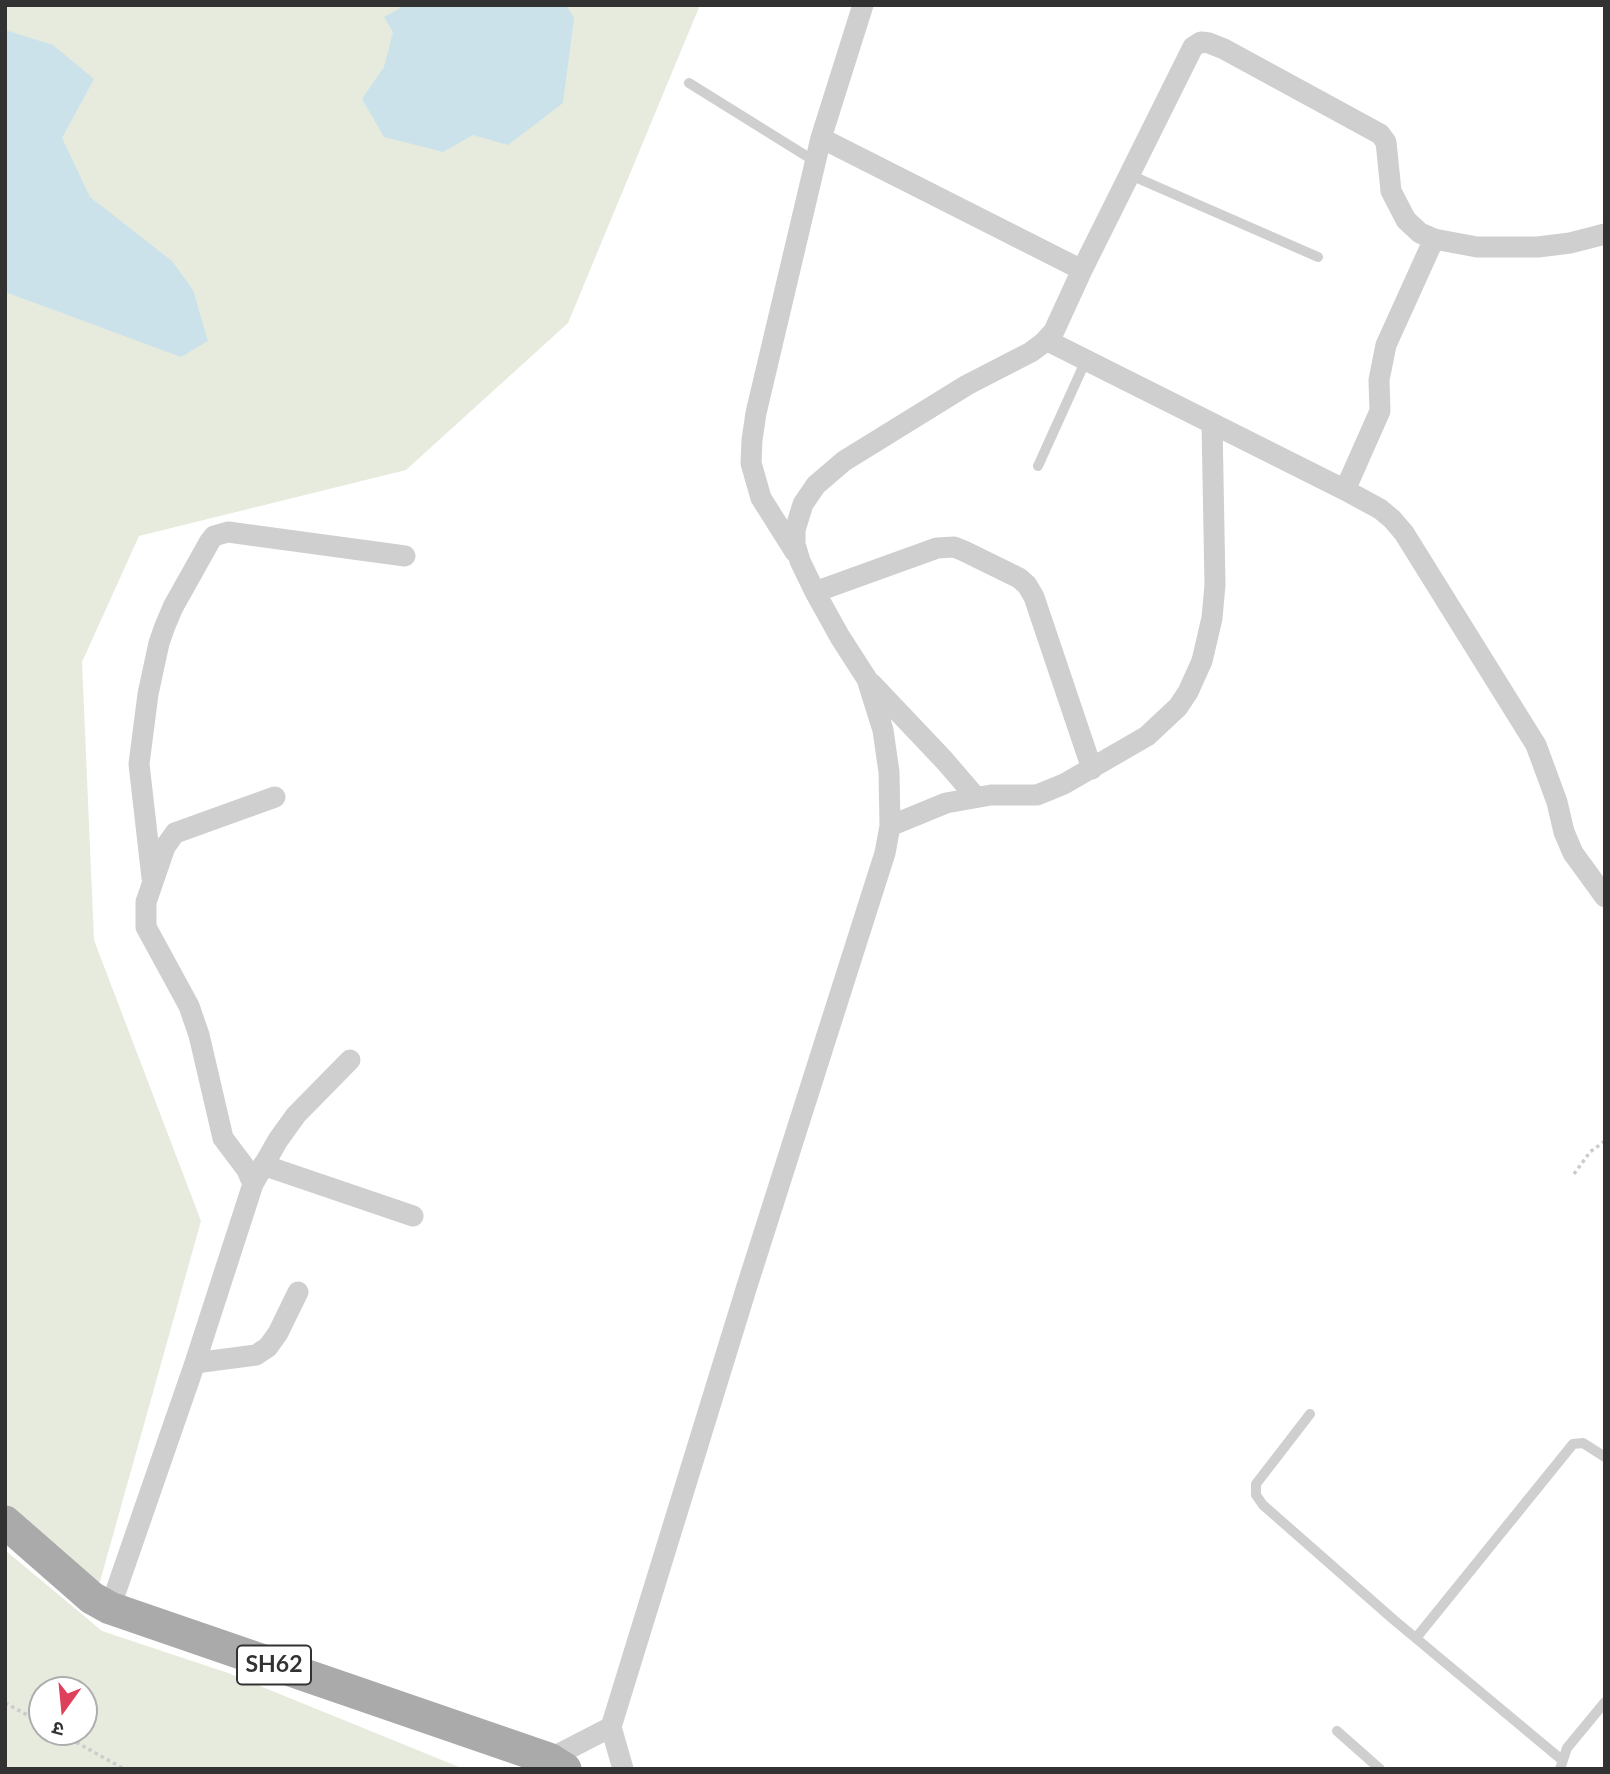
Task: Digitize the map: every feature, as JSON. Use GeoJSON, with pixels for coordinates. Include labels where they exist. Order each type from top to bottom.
{"type":"FeatureCollection","features":[{"type":"Feature","properties":{"kind":"main road","name":"SH62"},"geometry":{"type":"LineString","coordinates":[[5,1522],[92,1598],[110,1608],[557,1764]]}},
{"type":"Feature","properties":{"kind":"street"},"geometry":{"type":"LineString","coordinates":[[863,5],[821,138],[756,413],[751,463],[761,498],[800,561],[839,637],[867,679],[975,796]]}},
{"type":"Feature","properties":{"kind":"street"},"geometry":{"type":"LineString","coordinates":[[800,561],[795,544],[795,530],[803,503],[829,473],[956,392],[1031,352],[1054,331],[1128,174],[1193,47],[1201,42],[1209,43],[1380,134],[1386,142],[1391,191],[1397,206],[1406,220],[1420,233],[1462,246],[1538,247],[1570,243],[1605,234]]}},
{"type":"Feature","properties":{"kind":"street"},"geometry":{"type":"LineString","coordinates":[[821,138],[1082,270]]}},
{"type":"Feature","properties":{"kind":"street"},"geometry":{"type":"LineString","coordinates":[[1345,491],[1380,411],[1379,380],[1386,345],[1434,239]]}},
{"type":"Feature","properties":{"kind":"street"},"geometry":{"type":"LineString","coordinates":[[1046,340],[1380,509],[1404,533],[1536,746],[1573,853],[1605,897]]}},
{"type":"Feature","properties":{"kind":"street"},"geometry":{"type":"LineString","coordinates":[[890,826],[946,803],[975,796],[1037,795],[1064,785],[1147,736],[1166,720],[1188,692],[1202,661],[1212,618],[1215,585],[1212,423]]}},
{"type":"Feature","properties":{"kind":"street"},"geometry":{"type":"LineString","coordinates":[[152,884],[139,764],[144,715],[165,626],[210,541],[214,536],[228,532],[405,556]]}},
{"type":"Feature","properties":{"kind":"street"},"geometry":{"type":"LineString","coordinates":[[815,592],[937,548],[954,547],[1019,578],[1034,597],[1092,769]]}},
{"type":"Feature","properties":{"kind":"street"},"geometry":{"type":"LineString","coordinates":[[623,1769],[611,1727],[747,1286],[885,853],[890,826],[889,772],[884,740],[867,679]]}},
{"type":"Feature","properties":{"kind":"street"},"geometry":{"type":"LineString","coordinates":[[253,1184],[247,1170],[223,1138],[199,1035],[188,1006],[146,928],[146,902],[165,847],[175,833],[275,797]]}},
{"type":"Feature","properties":{"kind":"street"},"geometry":{"type":"LineString","coordinates":[[110,1608],[253,1184],[296,1115],[350,1060]]}},
{"type":"Feature","properties":{"kind":"street"},"geometry":{"type":"LineString","coordinates":[[263,1165],[413,1216]]}},
{"type":"Feature","properties":{"kind":"street"},"geometry":{"type":"LineString","coordinates":[[194,1363],[244,1358],[256,1355],[268,1347],[278,1334],[298,1292]]}},
{"type":"Feature","properties":{"kind":"street"},"geometry":{"type":"LineString","coordinates":[[557,1764],[611,1727]]}},
{"type":"Feature","properties":{"kind":"lane"},"geometry":{"type":"LineString","coordinates":[[689,83],[816,162]]}},
{"type":"Feature","properties":{"kind":"lane"},"geometry":{"type":"LineString","coordinates":[[1128,174],[1318,257]]}},
{"type":"Feature","properties":{"kind":"lane"},"geometry":{"type":"LineString","coordinates":[[1038,466],[1086,360]]}},
{"type":"Feature","properties":{"kind":"lane"},"geometry":{"type":"LineString","coordinates":[[1310,1414],[1256,1484],[1256,1495],[1263,1505],[1561,1764],[1567,1748],[1605,1702]]}},
{"type":"Feature","properties":{"kind":"lane"},"geometry":{"type":"LineString","coordinates":[[1416,1638],[1573,1444],[1583,1443],[1605,1457]]}},
{"type":"Feature","properties":{"kind":"lane"},"geometry":{"type":"LineString","coordinates":[[1337,1731],[1380,1769]]}},
{"type":"Feature","properties":{"kind":"path"},"geometry":{"type":"LineString","coordinates":[[1574,1174],[1590,1152],[1605,1140]]}},
{"type":"Feature","properties":{"kind":"path"},"geometry":{"type":"LineString","coordinates":[[5,1703],[28,1715]]}},
{"type":"Feature","properties":{"kind":"path"},"geometry":{"type":"LineString","coordinates":[[83,1746],[124,1769]]}},
{"type":"Feature","properties":{"kind":"shaded area"},"geometry":{"type":"Polygon","coordinates":[[[5,5],[700,5],[568,323],[406,470],[139,536],[82,662],[94,940],[201,1221],[99,1585],[5,1505],[5,5]]]}},
{"type":"Feature","properties":{"kind":"shaded area"},"geometry":{"type":"Polygon","coordinates":[[[5,1550],[102,1631],[228,1673],[464,1769],[5,1769],[5,1550]]]}},
{"type":"Feature","properties":{"kind":"water"},"geometry":{"type":"Polygon","coordinates":[[[400,5],[566,5],[574,18],[563,103],[508,145],[473,135],[443,152],[384,137],[362,99],[384,67],[393,32],[384,17],[399,9],[400,5]]]}},
{"type":"Feature","properties":{"kind":"water"},"geometry":{"type":"Polygon","coordinates":[[[5,30],[53,45],[94,79],[62,138],[90,197],[172,261],[193,290],[208,341],[181,357],[5,292],[5,30]]]}}]}
